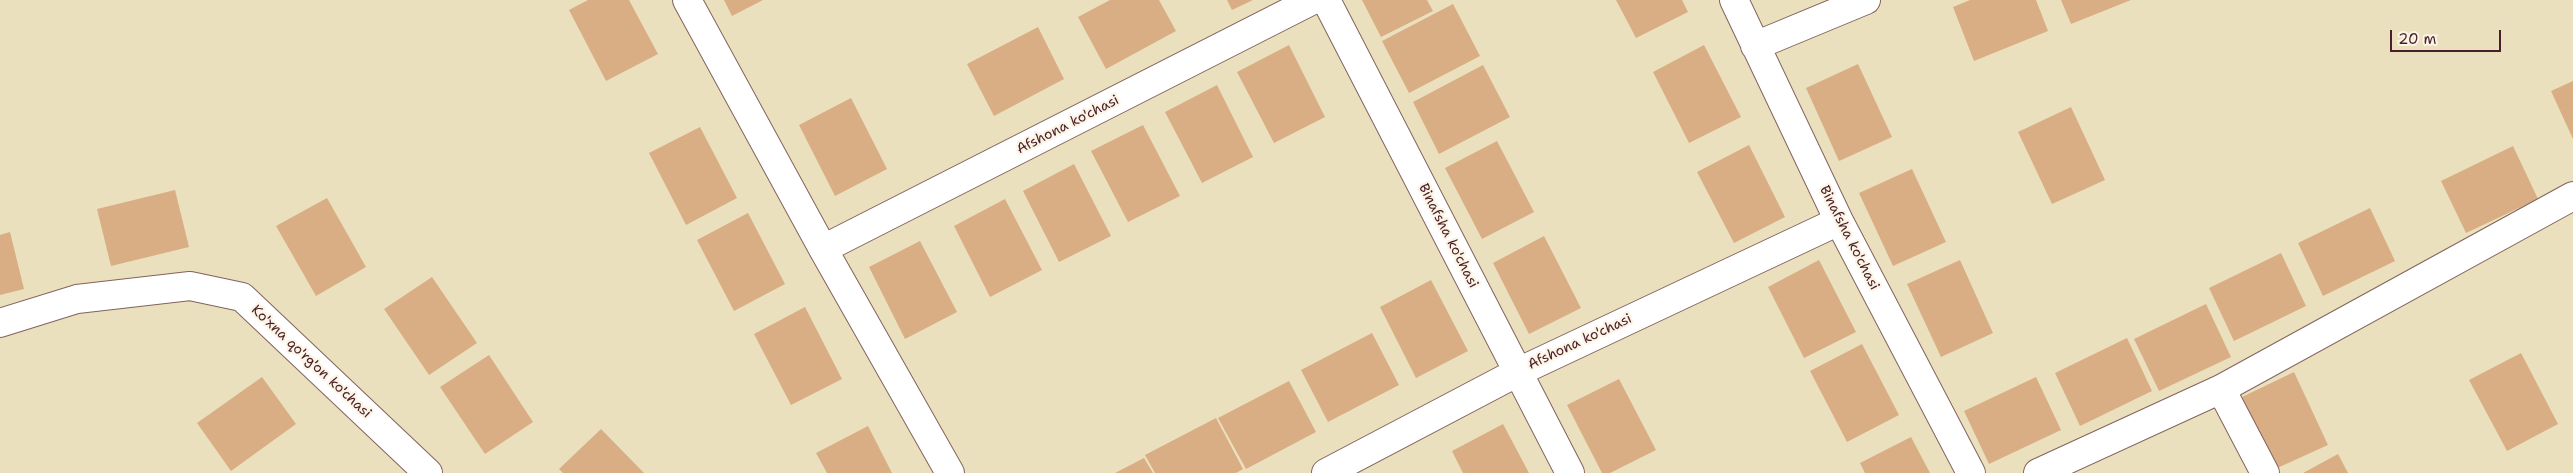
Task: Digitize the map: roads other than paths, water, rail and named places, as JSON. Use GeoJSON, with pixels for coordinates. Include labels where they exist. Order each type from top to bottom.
{"type":"FeatureCollection","features":[{"type":"Feature","properties":{"kind":"street"},"geometry":{"type":"LineString","coordinates":[[686,0],[823,249],[950,473]]}},
{"type":"Feature","properties":{"kind":"street","name":"Afshona ko'chasi"},"geometry":{"type":"LineString","coordinates":[[823,249],[1313,0]]}},
{"type":"Feature","properties":{"kind":"street","name":"Binafsha ko'chasi"},"geometry":{"type":"LineString","coordinates":[[1326,0],[1570,473]]}},
{"type":"Feature","properties":{"kind":"street","name":"Binafsha ko'chasi"},"geometry":{"type":"LineString","coordinates":[[1734,0],[1838,221],[1970,473]]}},
{"type":"Feature","properties":{"kind":"street"},"geometry":{"type":"LineString","coordinates":[[1756,46],[1866,0]]}},
{"type":"Feature","properties":{"kind":"street"},"geometry":{"type":"LineString","coordinates":[[2038,473],[2221,389],[2573,196]]}},
{"type":"Feature","properties":{"kind":"street","name":"Afshona ko'chasi"},"geometry":{"type":"LineString","coordinates":[[1326,473],[1518,372],[1838,221]]}},
{"type":"Feature","properties":{"kind":"street","name":"Ko'xna qo'rg'on ko'chasi"},"geometry":{"type":"LineString","coordinates":[[0,323],[77,299],[190,286],[242,297],[428,473]]}},
{"type":"Feature","properties":{"kind":"street"},"geometry":{"type":"LineString","coordinates":[[2221,389],[2265,473]]}}]}
